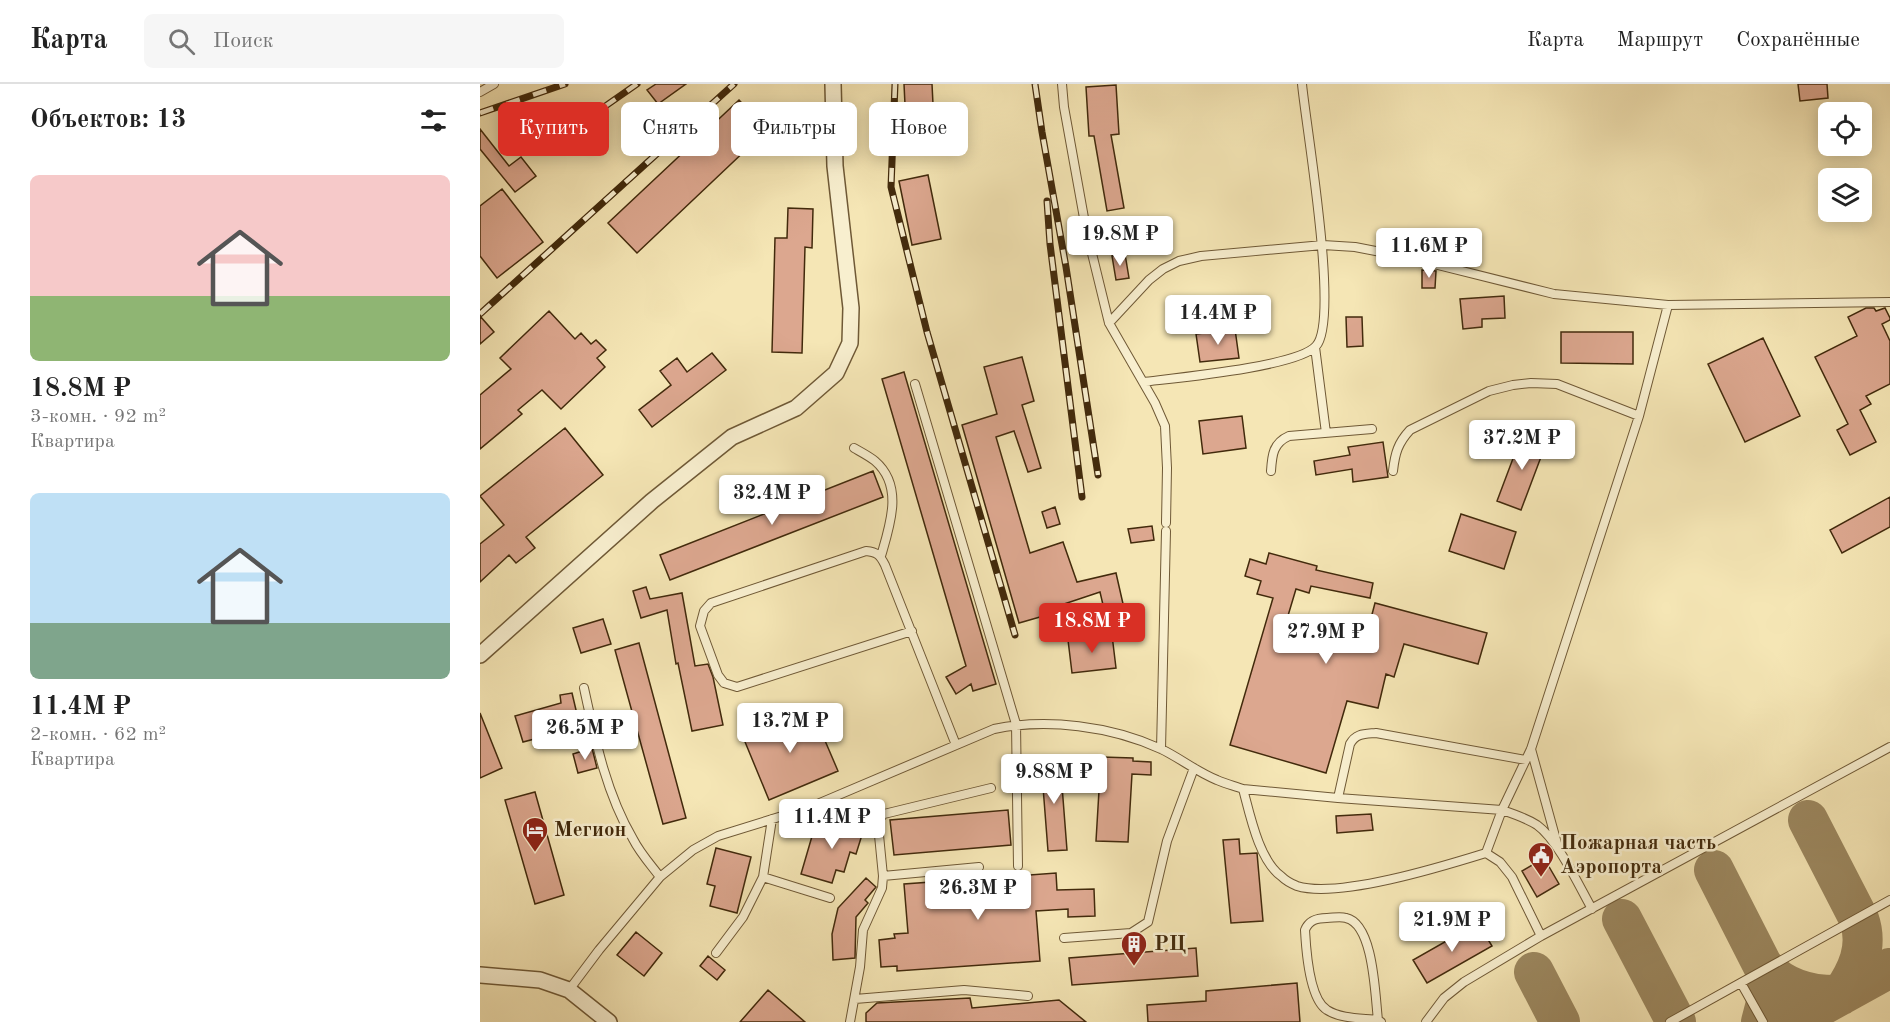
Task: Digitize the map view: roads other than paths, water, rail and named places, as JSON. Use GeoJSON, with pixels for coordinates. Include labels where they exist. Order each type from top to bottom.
{"type":"FeatureCollection","features":[{"type":"Feature","properties":{"kind":"street"},"geometry":{"type":"LineString","coordinates":[[480,655],[652,501],[732,437],[796,408],[836,374],[850,344],[851,308],[836,166],[833,84]]}},
{"type":"Feature","properties":{"kind":"street"},"geometry":{"type":"LineString","coordinates":[[480,975],[540,980],[569,990],[609,1022]]}},
{"type":"Feature","properties":{"kind":"lane"},"geometry":{"type":"LineString","coordinates":[[480,92],[494,84]]}},
{"type":"Feature","properties":{"kind":"lane"},"geometry":{"type":"LineString","coordinates":[[1062,84],[1086,229],[1109,322],[1155,403],[1165,426],[1167,468],[1161,749]]}},
{"type":"Feature","properties":{"kind":"lane"},"geometry":{"type":"LineString","coordinates":[[1143,382],[1236,370],[1302,355],[1315,347],[1322,337],[1323,245],[1302,84]]}},
{"type":"Feature","properties":{"kind":"lane"},"geometry":{"type":"LineString","coordinates":[[1109,322],[1149,280],[1163,269],[1179,261],[1201,256],[1323,245],[1355,247],[1406,257],[1554,294],[1668,305],[1890,302]]}},
{"type":"Feature","properties":{"kind":"lane"},"geometry":{"type":"LineString","coordinates":[[1486,853],[1502,810],[1531,749],[1639,416],[1668,305]]}},
{"type":"Feature","properties":{"kind":"lane"},"geometry":{"type":"LineString","coordinates":[[1315,347],[1326,433]]}},
{"type":"Feature","properties":{"kind":"lane"},"geometry":{"type":"LineString","coordinates":[[1393,471],[1396,448],[1410,430],[1489,391],[1513,385],[1531,382],[1557,384],[1639,416]]}},
{"type":"Feature","properties":{"kind":"lane"},"geometry":{"type":"LineString","coordinates":[[915,384],[1016,724],[1018,866]]}},
{"type":"Feature","properties":{"kind":"lane"},"geometry":{"type":"LineString","coordinates":[[1271,471],[1275,447],[1289,436],[1372,429]]}},
{"type":"Feature","properties":{"kind":"lane"},"geometry":{"type":"LineString","coordinates":[[854,448],[875,461],[885,474],[892,489],[893,507],[881,556]]}},
{"type":"Feature","properties":{"kind":"lane"},"geometry":{"type":"LineString","coordinates":[[912,631],[737,687],[724,683],[718,675],[700,626],[704,611],[711,603],[866,551],[873,551],[881,556],[912,631],[956,745]]}},
{"type":"Feature","properties":{"kind":"lane"},"geometry":{"type":"LineString","coordinates":[[584,688],[599,752],[618,809],[633,840],[660,877]]}},
{"type":"Feature","properties":{"kind":"lane"},"geometry":{"type":"LineString","coordinates":[[569,990],[660,877],[693,850],[718,836],[808,808],[994,729],[1016,724],[1100,730],[1161,749],[1216,780],[1244,789],[1502,810],[1523,817],[1539,826],[1559,851],[1592,909]]}},
{"type":"Feature","properties":{"kind":"lane"},"geometry":{"type":"LineString","coordinates":[[1338,798],[1350,744],[1353,738],[1359,735],[1376,734],[1526,760]]}},
{"type":"Feature","properties":{"kind":"lane"},"geometry":{"type":"LineString","coordinates":[[1426,1022],[1444,998],[1464,982],[1541,936],[1890,747]]}},
{"type":"Feature","properties":{"kind":"lane"},"geometry":{"type":"LineString","coordinates":[[1531,749],[1559,851]]}},
{"type":"Feature","properties":{"kind":"lane"},"geometry":{"type":"LineString","coordinates":[[1064,939],[1131,933],[1148,922],[1167,841],[1194,768]]}},
{"type":"Feature","properties":{"kind":"lane"},"geometry":{"type":"LineString","coordinates":[[850,1022],[861,968],[863,930],[882,888],[879,819],[884,814],[991,788]]}},
{"type":"Feature","properties":{"kind":"lane"},"geometry":{"type":"LineString","coordinates":[[1244,789],[1254,828],[1271,866],[1281,876],[1297,886],[1322,888],[1351,886],[1438,868],[1486,853]]}},
{"type":"Feature","properties":{"kind":"lane"},"geometry":{"type":"LineString","coordinates":[[716,953],[744,917],[763,877],[772,819]]}},
{"type":"Feature","properties":{"kind":"lane"},"geometry":{"type":"LineString","coordinates":[[1486,853],[1500,862],[1512,877],[1541,936]]}},
{"type":"Feature","properties":{"kind":"lane"},"geometry":{"type":"LineString","coordinates":[[883,876],[979,867]]}},
{"type":"Feature","properties":{"kind":"lane"},"geometry":{"type":"LineString","coordinates":[[763,877],[830,898]]}},
{"type":"Feature","properties":{"kind":"lane"},"geometry":{"type":"LineString","coordinates":[[1670,1022],[1890,900]]}},
{"type":"Feature","properties":{"kind":"lane"},"geometry":{"type":"LineString","coordinates":[[1346,918],[1359,926],[1368,943],[1379,1021],[1328,1011],[1321,1005],[1314,990],[1305,939],[1305,930],[1312,920],[1346,918]]}},
{"type":"Feature","properties":{"kind":"lane"},"geometry":{"type":"LineString","coordinates":[[1740,983],[1763,1022]]}},
{"type":"Feature","properties":{"kind":"lane"},"geometry":{"type":"LineString","coordinates":[[855,999],[964,990],[1028,996]]}},
{"type":"Feature","properties":{"kind":"railway"},"geometry":{"type":"LineString","coordinates":[[480,113],[565,84]]}},
{"type":"Feature","properties":{"kind":"railway"},"geometry":{"type":"LineString","coordinates":[[609,104],[637,84]]}},
{"type":"Feature","properties":{"kind":"railway"},"geometry":{"type":"LineString","coordinates":[[480,314],[734,84]]}},
{"type":"Feature","properties":{"kind":"railway"},"geometry":{"type":"LineString","coordinates":[[895,84],[891,187],[927,332],[1015,635]]}},
{"type":"Feature","properties":{"kind":"railway"},"geometry":{"type":"LineString","coordinates":[[1035,84],[1098,475]]}},
{"type":"Feature","properties":{"kind":"railway"},"geometry":{"type":"LineString","coordinates":[[1047,201],[1050,244],[1082,497]]}},
{"type":"Feature","properties":{"kind":"place","name":"Мегион"},"geometry":{"type":"Point","coordinates":[535,853]}},
{"type":"Feature","properties":{"kind":"place","name":"Пожарная часть Аэропорта"},"geometry":{"type":"Point","coordinates":[1541,878]}},
{"type":"Feature","properties":{"kind":"place","name":"РЦ"},"geometry":{"type":"Point","coordinates":[1134,967]}}]}
